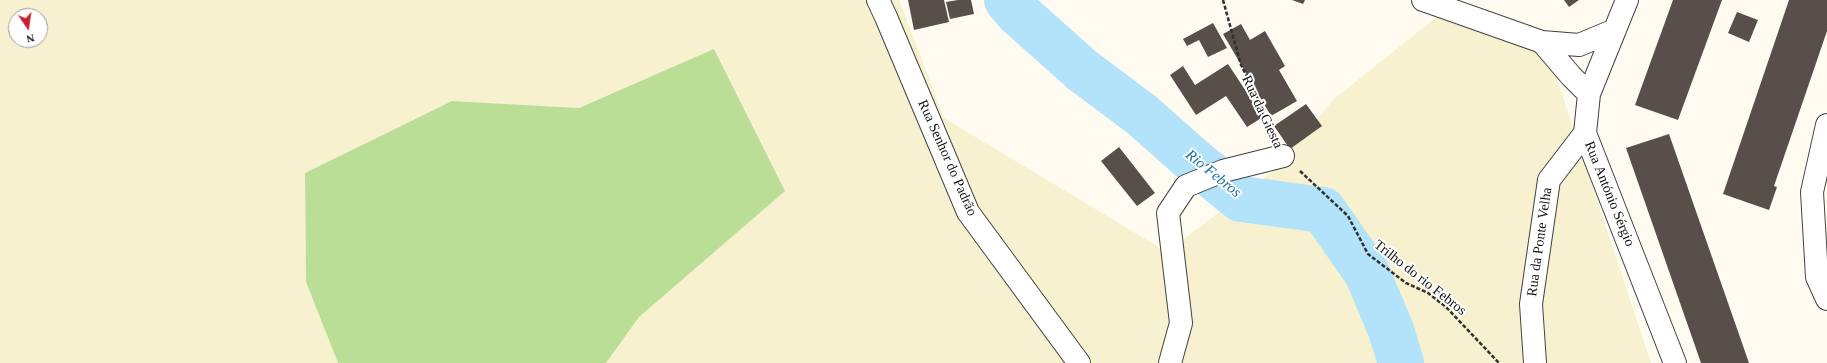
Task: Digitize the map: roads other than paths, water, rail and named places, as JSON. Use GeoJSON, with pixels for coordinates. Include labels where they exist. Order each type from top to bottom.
{"type":"FeatureCollection","features":[{"type":"Feature","properties":{"kind":"street","name":"Rua Senhor do Padrão"},"geometry":{"type":"LineString","coordinates":[[878,0],[968,212],[1079,363]]}},
{"type":"Feature","properties":{"kind":"street"},"geometry":{"type":"LineString","coordinates":[[1423,0],[1542,42],[1579,45],[1615,30]]}},
{"type":"Feature","properties":{"kind":"street","name":"Rua António Sérgio"},"geometry":{"type":"LineString","coordinates":[[1627,0],[1589,94],[1585,133],[1675,363]]}},
{"type":"Feature","properties":{"kind":"street"},"geometry":{"type":"LineString","coordinates":[[1542,42],[1571,76],[1589,94]]}},
{"type":"Feature","properties":{"kind":"street"},"geometry":{"type":"LineString","coordinates":[[1827,125],[1812,192],[1817,277],[1827,299]]}},
{"type":"Feature","properties":{"kind":"street","name":"Rua da Ponte Velha"},"geometry":{"type":"LineString","coordinates":[[1535,363],[1531,304],[1548,180],[1585,133]]}},
{"type":"Feature","properties":{"kind":"street","name":"Rua da Giesta"},"geometry":{"type":"LineString","coordinates":[[1170,363],[1181,323],[1168,213],[1186,186],[1223,171],[1283,156]]}},
{"type":"Feature","properties":{"kind":"waterway","name":"Rio Febros"},"geometry":{"type":"LineString","coordinates":[[1007,0],[1017,12],[1082,70],[1142,115],[1195,162],[1241,199],[1323,210],[1367,273],[1391,330],[1401,363]]}}]}
